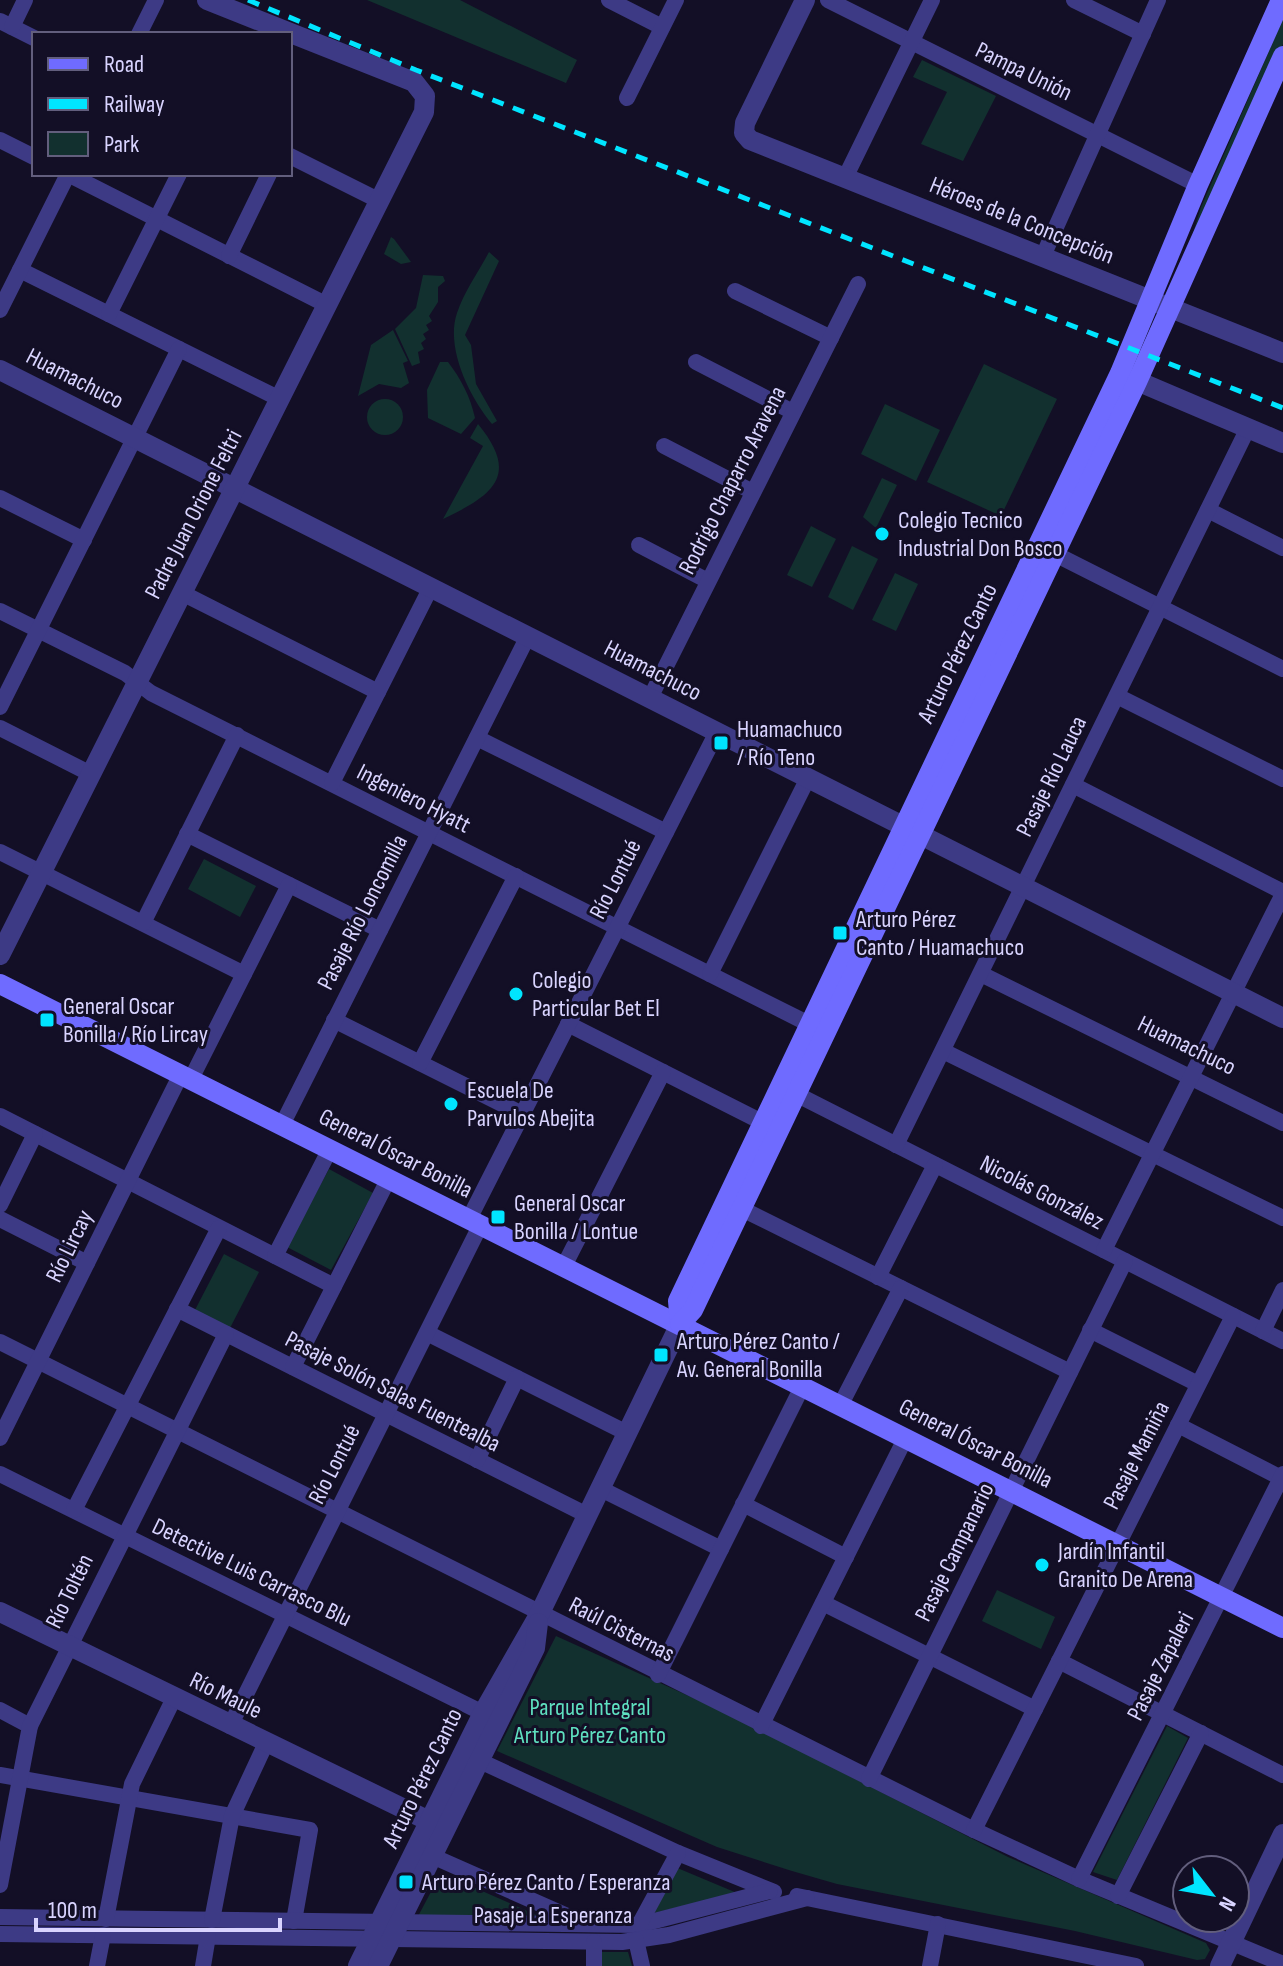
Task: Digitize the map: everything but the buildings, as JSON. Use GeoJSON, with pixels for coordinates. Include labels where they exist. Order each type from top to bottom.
{"type":"FeatureCollection","features":[{"type":"Feature","properties":{"kind":"main road","name":"Arturo Pérez Canto"},"geometry":{"type":"LineString","coordinates":[[1159,304],[1198,185],[1281,0]]}},
{"type":"Feature","properties":{"kind":"main road","name":"Arturo Pérez Canto"},"geometry":{"type":"LineString","coordinates":[[680,1324],[693,1310],[742,1209],[788,1090],[809,1024],[1055,554],[1159,304],[1283,56]]}},
{"type":"Feature","properties":{"kind":"main road","name":"Arturo Pérez Canto"},"geometry":{"type":"LineString","coordinates":[[680,1324],[678,1301],[762,1122],[788,1090],[1128,377]]}},
{"type":"Feature","properties":{"kind":"main road","name":"General Óscar Bonilla"},"geometry":{"type":"LineString","coordinates":[[0,984],[1283,1628]]}},
{"type":"Feature","properties":{"kind":"street"},"geometry":{"type":"LineString","coordinates":[[25,0],[6,24],[32,37]]}},
{"type":"Feature","properties":{"kind":"street"},"geometry":{"type":"LineString","coordinates":[[140,32],[156,0]]}},
{"type":"Feature","properties":{"kind":"street"},"geometry":{"type":"LineString","coordinates":[[207,0],[254,27]]}},
{"type":"Feature","properties":{"kind":"street"},"geometry":{"type":"LineString","coordinates":[[609,0],[662,27]]}},
{"type":"Feature","properties":{"kind":"street"},"geometry":{"type":"LineString","coordinates":[[627,98],[676,0]]}},
{"type":"Feature","properties":{"kind":"street","name":"Héroes de la Concepción"},"geometry":{"type":"LineString","coordinates":[[805,0],[745,123],[744,133],[750,140],[1283,353]]}},
{"type":"Feature","properties":{"kind":"street","name":"Pampa Unión"},"geometry":{"type":"LineString","coordinates":[[828,0],[1198,185]]}},
{"type":"Feature","properties":{"kind":"street"},"geometry":{"type":"LineString","coordinates":[[845,178],[932,0]]}},
{"type":"Feature","properties":{"kind":"street"},"geometry":{"type":"LineString","coordinates":[[1074,0],[1143,34]]}},
{"type":"Feature","properties":{"kind":"street"},"geometry":{"type":"LineString","coordinates":[[1043,256],[1158,0]]}},
{"type":"Feature","properties":{"kind":"street","name":"Padre Juan Orione Feltri"},"geometry":{"type":"LineString","coordinates":[[0,955],[421,120],[425,96],[419,85],[407,78],[292,40]]}},
{"type":"Feature","properties":{"kind":"street"},"geometry":{"type":"LineString","coordinates":[[0,140],[32,156]]}},
{"type":"Feature","properties":{"kind":"street"},"geometry":{"type":"LineString","coordinates":[[292,157],[380,201]]}},
{"type":"Feature","properties":{"kind":"street"},"geometry":{"type":"LineString","coordinates":[[0,310],[67,176]]}},
{"type":"Feature","properties":{"kind":"street"},"geometry":{"type":"LineString","coordinates":[[72,176],[327,305]]}},
{"type":"Feature","properties":{"kind":"street"},"geometry":{"type":"LineString","coordinates":[[109,314],[178,176]]}},
{"type":"Feature","properties":{"kind":"street"},"geometry":{"type":"LineString","coordinates":[[229,256],[268,176]]}},
{"type":"Feature","properties":{"kind":"street"},"geometry":{"type":"LineString","coordinates":[[20,270],[280,399]]}},
{"type":"Feature","properties":{"kind":"street","name":"Rodrigo Chaparro Aravena"},"geometry":{"type":"LineString","coordinates":[[650,698],[858,284]]}},
{"type":"Feature","properties":{"kind":"street"},"geometry":{"type":"LineString","coordinates":[[735,291],[831,338]]}},
{"type":"Feature","properties":{"kind":"street"},"geometry":{"type":"LineString","coordinates":[[0,707],[179,349]]}},
{"type":"Feature","properties":{"kind":"street"},"geometry":{"type":"LineString","coordinates":[[696,362],[793,412]]}},
{"type":"Feature","properties":{"kind":"street","name":"Huamachuco"},"geometry":{"type":"LineString","coordinates":[[0,370],[1283,1018]]}},
{"type":"Feature","properties":{"kind":"street"},"geometry":{"type":"LineString","coordinates":[[1128,377],[1283,443]]}},
{"type":"Feature","properties":{"kind":"street","name":"Pasaje Río Lauca"},"geometry":{"type":"LineString","coordinates":[[896,1145],[1248,428]]}},
{"type":"Feature","properties":{"kind":"street"},"geometry":{"type":"LineString","coordinates":[[664,446],[753,492]]}},
{"type":"Feature","properties":{"kind":"street"},"geometry":{"type":"LineString","coordinates":[[0,498],[84,540]]}},
{"type":"Feature","properties":{"kind":"street"},"geometry":{"type":"LineString","coordinates":[[1208,510],[1283,548]]}},
{"type":"Feature","properties":{"kind":"street"},"geometry":{"type":"LineString","coordinates":[[639,545],[708,581]]}},
{"type":"Feature","properties":{"kind":"street"},"geometry":{"type":"LineString","coordinates":[[1055,554],[1283,669]]}},
{"type":"Feature","properties":{"kind":"street"},"geometry":{"type":"LineString","coordinates":[[332,783],[431,587]]}},
{"type":"Feature","properties":{"kind":"street"},"geometry":{"type":"LineString","coordinates":[[182,593],[378,692]]}},
{"type":"Feature","properties":{"kind":"street","name":"Ingeniero Hyatt"},"geometry":{"type":"LineString","coordinates":[[0,611],[125,673],[137,683],[237,735],[809,1024]]}},
{"type":"Feature","properties":{"kind":"street","name":"Pasaje Río Loncomilla"},"geometry":{"type":"LineString","coordinates":[[282,1125],[528,636]]}},
{"type":"Feature","properties":{"kind":"street"},"geometry":{"type":"LineString","coordinates":[[1117,696],[1283,779]]}},
{"type":"Feature","properties":{"kind":"street"},"geometry":{"type":"LineString","coordinates":[[0,728],[91,774]]}},
{"type":"Feature","properties":{"kind":"street","name":"Río Lontué"},"geometry":{"type":"LineString","coordinates":[[230,1726],[427,1333],[522,1114],[717,732]]}},
{"type":"Feature","properties":{"kind":"street"},"geometry":{"type":"LineString","coordinates":[[143,923],[237,735]]}},
{"type":"Feature","properties":{"kind":"street"},"geometry":{"type":"LineString","coordinates":[[477,738],[666,832]]}},
{"type":"Feature","properties":{"kind":"street"},"geometry":{"type":"LineString","coordinates":[[710,974],[808,778]]}},
{"type":"Feature","properties":{"kind":"street"},"geometry":{"type":"LineString","coordinates":[[1073,785],[1283,893],[1104,1250]]}},
{"type":"Feature","properties":{"kind":"street"},"geometry":{"type":"LineString","coordinates":[[187,834],[380,930]]}},
{"type":"Feature","properties":{"kind":"street"},"geometry":{"type":"LineString","coordinates":[[0,852],[244,974]]}},
{"type":"Feature","properties":{"kind":"street"},"geometry":{"type":"LineString","coordinates":[[420,1063],[516,876]]}},
{"type":"Feature","properties":{"kind":"street","name":"Río Lircay"},"geometry":{"type":"LineString","coordinates":[[0,1438],[128,1181],[244,974],[289,885]]}},
{"type":"Feature","properties":{"kind":"street","name":"Huamachuco"},"geometry":{"type":"LineString","coordinates":[[981,974],[1283,1123]]}},
{"type":"Feature","properties":{"kind":"street"},"geometry":{"type":"LineString","coordinates":[[334,1020],[522,1114]]}},
{"type":"Feature","properties":{"kind":"street"},"geometry":{"type":"LineString","coordinates":[[568,1024],[762,1122]]}},
{"type":"Feature","properties":{"kind":"street"},"geometry":{"type":"LineString","coordinates":[[943,1051],[1283,1218]]}},
{"type":"Feature","properties":{"kind":"street"},"geometry":{"type":"LineString","coordinates":[[564,1266],[663,1072]]}},
{"type":"Feature","properties":{"kind":"street","name":"Nicolás González"},"geometry":{"type":"LineString","coordinates":[[788,1090],[1283,1341]]}},
{"type":"Feature","properties":{"kind":"street"},"geometry":{"type":"LineString","coordinates":[[0,1116],[334,1286]]}},
{"type":"Feature","properties":{"kind":"street"},"geometry":{"type":"LineString","coordinates":[[0,1205],[35,1134]]}},
{"type":"Feature","properties":{"kind":"street"},"geometry":{"type":"LineString","coordinates":[[275,1256],[330,1149]]}},
{"type":"Feature","properties":{"kind":"street"},"geometry":{"type":"LineString","coordinates":[[878,1277],[935,1165]]}},
{"type":"Feature","properties":{"kind":"street"},"geometry":{"type":"LineString","coordinates":[[293,1367],[389,1178]]}},
{"type":"Feature","properties":{"kind":"street"},"geometry":{"type":"LineString","coordinates":[[742,1209],[1070,1372]]}},
{"type":"Feature","properties":{"kind":"street"},"geometry":{"type":"LineString","coordinates":[[0,1219],[87,1263]]}},
{"type":"Feature","properties":{"kind":"street"},"geometry":{"type":"LineString","coordinates":[[74,1510],[219,1228]]}},
{"type":"Feature","properties":{"kind":"street","name":"Pasaje Campanario"},"geometry":{"type":"LineString","coordinates":[[869,1779],[1125,1261]]}},
{"type":"Feature","properties":{"kind":"street"},"geometry":{"type":"LineString","coordinates":[[841,1404],[901,1288]]}},
{"type":"Feature","properties":{"kind":"street"},"geometry":{"type":"LineString","coordinates":[[1263,1331],[1283,1290]]}},
{"type":"Feature","properties":{"kind":"street","name":"Pasaje Solón Salas Fuentealba"},"geometry":{"type":"LineString","coordinates":[[177,1309],[587,1515]]}},
{"type":"Feature","properties":{"kind":"street","name":"Pasaje Mamiña"},"geometry":{"type":"LineString","coordinates":[[974,1830],[1233,1316]]}},
{"type":"Feature","properties":{"kind":"street","name":"Arturo Pérez Canto"},"geometry":{"type":"LineString","coordinates":[[378,1966],[385,1930],[431,1822],[483,1713],[539,1615],[680,1324]]}},
{"type":"Feature","properties":{"kind":"street"},"geometry":{"type":"LineString","coordinates":[[1090,1330],[1198,1384]]}},
{"type":"Feature","properties":{"kind":"street"},"geometry":{"type":"LineString","coordinates":[[427,1333],[627,1433]]}},
{"type":"Feature","properties":{"kind":"street","name":"Río Toltén"},"geometry":{"type":"LineString","coordinates":[[0,1885],[6,1821],[20,1778],[30,1726],[226,1334]]}},
{"type":"Feature","properties":{"kind":"street","name":"Raúl Cisternas"},"geometry":{"type":"LineString","coordinates":[[0,1342],[658,1675],[974,1830],[1118,1896],[1283,1964]]}},
{"type":"Feature","properties":{"kind":"street"},"geometry":{"type":"LineString","coordinates":[[477,1460],[517,1378]]}},
{"type":"Feature","properties":{"kind":"street"},"geometry":{"type":"LineString","coordinates":[[658,1675],[803,1385]]}},
{"type":"Feature","properties":{"kind":"street"},"geometry":{"type":"LineString","coordinates":[[1178,1425],[1282,1477]]}},
{"type":"Feature","properties":{"kind":"street"},"geometry":{"type":"LineString","coordinates":[[761,1726],[906,1437]]}},
{"type":"Feature","properties":{"kind":"street","name":"Detective Luis Carrasco Blu"},"geometry":{"type":"LineString","coordinates":[[0,1474],[483,1713]]}},
{"type":"Feature","properties":{"kind":"street","name":"Pasaje Zapaleri"},"geometry":{"type":"LineString","coordinates":[[1079,1879],[1282,1477]]}},
{"type":"Feature","properties":{"kind":"street"},"geometry":{"type":"LineString","coordinates":[[599,1488],[721,1549]]}},
{"type":"Feature","properties":{"kind":"street"},"geometry":{"type":"LineString","coordinates":[[743,1504],[846,1557]]}},
{"type":"Feature","properties":{"kind":"street"},"geometry":{"type":"LineString","coordinates":[[823,1603],[1035,1709]]}},
{"type":"Feature","properties":{"kind":"street","name":"Río Maule"},"geometry":{"type":"LineString","coordinates":[[0,1612],[431,1822]]}},
{"type":"Feature","properties":{"kind":"street","name":"Arturo Pérez Canto"},"geometry":{"type":"LineString","coordinates":[[358,1966],[432,1856],[535,1648],[539,1615]]}},
{"type":"Feature","properties":{"kind":"street"},"geometry":{"type":"LineString","coordinates":[[1059,1661],[1283,1775]]}},
{"type":"Feature","properties":{"kind":"street"},"geometry":{"type":"LineString","coordinates":[[97,1966],[128,1797],[136,1773],[174,1698]]}},
{"type":"Feature","properties":{"kind":"street"},"geometry":{"type":"LineString","coordinates":[[0,1710],[30,1726]]}},
{"type":"Feature","properties":{"kind":"street"},"geometry":{"type":"LineString","coordinates":[[1118,1896],[1201,1733]]}},
{"type":"Feature","properties":{"kind":"street"},"geometry":{"type":"LineString","coordinates":[[203,1966],[232,1816],[266,1743]]}},
{"type":"Feature","properties":{"kind":"street"},"geometry":{"type":"LineString","coordinates":[[480,1761],[678,1853],[770,1891],[1136,1966]]}},
{"type":"Feature","properties":{"kind":"street"},"geometry":{"type":"LineString","coordinates":[[0,1775],[310,1830],[294,1921]]}},
{"type":"Feature","properties":{"kind":"street"},"geometry":{"type":"LineString","coordinates":[[1223,1965],[1230,1943],[1283,1834]]}},
{"type":"Feature","properties":{"kind":"street"},"geometry":{"type":"LineString","coordinates":[[642,1966],[638,1932],[678,1853]]}},
{"type":"Feature","properties":{"kind":"street"},"geometry":{"type":"LineString","coordinates":[[432,1856],[592,1934],[594,1966]]}},
{"type":"Feature","properties":{"kind":"street","name":"Pasaje La Esperanza"},"geometry":{"type":"LineString","coordinates":[[638,1932],[770,1891]]}},
{"type":"Feature","properties":{"kind":"street","name":"Pasaje La Esperanza"},"geometry":{"type":"LineString","coordinates":[[385,1930],[638,1932],[807,1898]]}},
{"type":"Feature","properties":{"kind":"street"},"geometry":{"type":"LineString","coordinates":[[0,1917],[104,1927]]}},
{"type":"Feature","properties":{"kind":"street"},"geometry":{"type":"LineString","coordinates":[[210,1928],[294,1921],[385,1930]]}},
{"type":"Feature","properties":{"kind":"street"},"geometry":{"type":"LineString","coordinates":[[930,1966],[938,1924]]}},
{"type":"Feature","properties":{"kind":"street"},"geometry":{"type":"LineString","coordinates":[[0,1934],[104,1927],[385,1930]]}},
{"type":"Feature","properties":{"kind":"green space"},"geometry":{"type":"Polygon","coordinates":[[[367,0],[460,0],[577,60],[566,83],[367,0]]]}},
{"type":"Feature","properties":{"kind":"green space"},"geometry":{"type":"Polygon","coordinates":[[[1283,19],[1283,44],[1187,253],[1201,207],[1283,19]]]}},
{"type":"Feature","properties":{"kind":"green space"},"geometry":{"type":"Polygon","coordinates":[[[922,60],[996,96],[963,161],[921,144],[947,92],[913,77],[922,60]]]}},
{"type":"Feature","properties":{"kind":"green space"},"geometry":{"type":"Polygon","coordinates":[[[391,237],[411,262],[401,264],[384,254],[391,237]]]}},
{"type":"Feature","properties":{"kind":"green space"},"geometry":{"type":"Polygon","coordinates":[[[489,252],[499,261],[465,335],[471,345],[476,384],[497,421],[492,424],[468,387],[454,341],[460,305],[489,252]]]}},
{"type":"Feature","properties":{"kind":"green space"},"geometry":{"type":"Polygon","coordinates":[[[423,275],[443,276],[445,281],[438,287],[438,302],[429,316],[432,321],[426,325],[429,330],[423,334],[426,339],[421,343],[424,349],[418,352],[420,363],[412,366],[395,329],[416,308],[423,275]]]}},
{"type":"Feature","properties":{"kind":"green space"},"geometry":{"type":"Polygon","coordinates":[[[393,330],[408,361],[403,363],[409,383],[401,388],[379,384],[358,396],[371,345],[393,330]]]}},
{"type":"Feature","properties":{"kind":"green space"},"geometry":{"type":"Polygon","coordinates":[[[440,362],[448,362],[453,368],[473,410],[475,418],[461,434],[428,418],[427,390],[440,362]]]}},
{"type":"Feature","properties":{"kind":"green space"},"geometry":{"type":"Polygon","coordinates":[[[984,364],[1057,399],[1001,516],[927,482],[984,364]]]}},
{"type":"Feature","properties":{"kind":"green space"},"geometry":{"type":"Polygon","coordinates":[[[385,399],[397,405],[403,417],[397,429],[385,435],[373,429],[367,417],[373,405],[385,399]]]}},
{"type":"Feature","properties":{"kind":"green space"},"geometry":{"type":"Polygon","coordinates":[[[885,404],[940,430],[916,481],[861,454],[885,404]]]}},
{"type":"Feature","properties":{"kind":"green space"},"geometry":{"type":"Polygon","coordinates":[[[478,424],[497,457],[499,470],[495,482],[476,501],[443,519],[483,446],[470,438],[478,424]]]}},
{"type":"Feature","properties":{"kind":"green space"},"geometry":{"type":"Polygon","coordinates":[[[882,478],[897,485],[876,528],[863,517],[882,478]]]}},
{"type":"Feature","properties":{"kind":"green space"},"geometry":{"type":"Polygon","coordinates":[[[811,526],[836,539],[812,587],[787,575],[811,526]]]}},
{"type":"Feature","properties":{"kind":"green space"},"geometry":{"type":"Polygon","coordinates":[[[852,546],[878,559],[853,610],[828,597],[852,546]]]}},
{"type":"Feature","properties":{"kind":"green space"},"geometry":{"type":"Polygon","coordinates":[[[895,573],[918,584],[896,631],[872,620],[895,573]]]}},
{"type":"Feature","properties":{"kind":"green space"},"geometry":{"type":"Polygon","coordinates":[[[204,859],[256,886],[240,917],[188,889],[204,859]]]}},
{"type":"Feature","properties":{"kind":"green space"},"geometry":{"type":"Polygon","coordinates":[[[329,1169],[373,1193],[331,1270],[287,1247],[329,1169]]]}},
{"type":"Feature","properties":{"kind":"green space"},"geometry":{"type":"Polygon","coordinates":[[[224,1254],[259,1272],[230,1328],[195,1310],[224,1254]]]}},
{"type":"Feature","properties":{"kind":"green space"},"geometry":{"type":"Polygon","coordinates":[[[997,1590],[1055,1617],[1041,1649],[982,1621],[997,1590]]]}},
{"type":"Feature","properties":{"kind":"green space","name":"Parque Integral Arturo Pérez Canto"},"geometry":{"type":"Polygon","coordinates":[[[556,1636],[722,1711],[1008,1857],[1171,1928],[1171,1934],[1185,1934],[1206,1943],[1210,1950],[1205,1959],[1197,1960],[1075,1931],[837,1884],[717,1847],[497,1751],[556,1636]]]}},
{"type":"Feature","properties":{"kind":"green space"},"geometry":{"type":"Polygon","coordinates":[[[1167,1726],[1188,1738],[1117,1880],[1093,1872],[1167,1726]]]}},
{"type":"Feature","properties":{"kind":"green space"},"geometry":{"type":"Polygon","coordinates":[[[675,1867],[737,1893],[654,1913],[675,1867]]]}},
{"type":"Feature","properties":{"kind":"green space"},"geometry":{"type":"Polygon","coordinates":[[[441,1873],[548,1920],[416,1920],[441,1873]]]}},
{"type":"Feature","properties":{"kind":"green space"},"geometry":{"type":"Polygon","coordinates":[[[602,1952],[628,1952],[632,1966],[602,1966],[602,1952]]]}},
{"type":"Feature","properties":{"kind":"railway"},"geometry":{"type":"LineString","coordinates":[[248,0],[416,70],[1283,408]]}},
{"type":"Feature","properties":{"kind":"place","name":"Colegio Tecnico Industrial Don Bosco"},"geometry":{"type":"Point","coordinates":[882,534]}},
{"type":"Feature","properties":{"kind":"place","name":"Huamachuco / Río Teno"},"geometry":{"type":"Point","coordinates":[721,743]}},
{"type":"Feature","properties":{"kind":"place","name":"Arturo Pérez Canto / Huamachuco"},"geometry":{"type":"Point","coordinates":[840,933]}},
{"type":"Feature","properties":{"kind":"place","name":"Colegio Particular Bet El"},"geometry":{"type":"Point","coordinates":[516,994]}},
{"type":"Feature","properties":{"kind":"place","name":"General Oscar Bonilla / Río Lircay"},"geometry":{"type":"Point","coordinates":[47,1020]}},
{"type":"Feature","properties":{"kind":"place","name":"Escuela De Parvulos Abejita"},"geometry":{"type":"Point","coordinates":[451,1104]}},
{"type":"Feature","properties":{"kind":"place","name":"General Oscar Bonilla / Lontue"},"geometry":{"type":"Point","coordinates":[498,1217]}},
{"type":"Feature","properties":{"kind":"place","name":"Arturo Pérez Canto / Av. General Bonilla"},"geometry":{"type":"Point","coordinates":[661,1355]}},
{"type":"Feature","properties":{"kind":"place","name":"Jardín Infantil Granito De Arena"},"geometry":{"type":"Point","coordinates":[1042,1565]}},
{"type":"Feature","properties":{"kind":"place","name":"Arturo Pérez Canto / Esperanza"},"geometry":{"type":"Point","coordinates":[406,1882]}}]}
